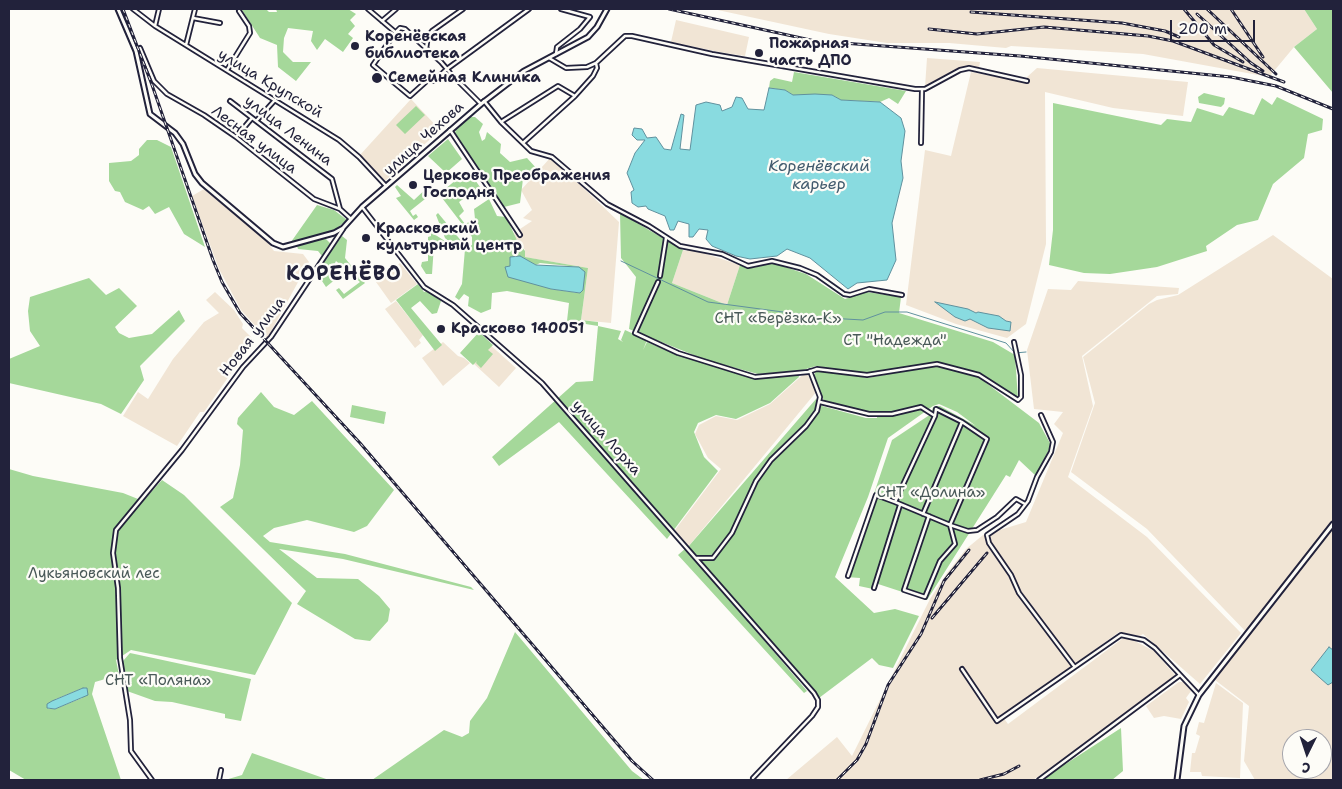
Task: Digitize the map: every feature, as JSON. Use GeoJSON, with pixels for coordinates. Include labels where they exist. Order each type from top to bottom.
{"type":"FeatureCollection","features":[{"type":"Feature","properties":{"kind":"main road","name":"Новая улица"},"geometry":{"type":"LineString","coordinates":[[118,9],[136,51],[150,114],[170,129],[183,144],[195,174],[202,183],[272,243],[283,247],[336,235],[351,219]]}},
{"type":"Feature","properties":{"kind":"main road","name":"улица Чехова"},"geometry":{"type":"LineString","coordinates":[[351,219],[362,207],[483,102],[524,71],[588,37],[597,27],[607,9]]}},
{"type":"Feature","properties":{"kind":"main road"},"geometry":{"type":"LineString","coordinates":[[1177,780],[1185,723],[1199,695],[1333,524]]}},
{"type":"Feature","properties":{"kind":"street","name":"улица Крупской"},"geometry":{"type":"LineString","coordinates":[[133,9],[155,26],[339,140],[359,156],[387,187]]}},
{"type":"Feature","properties":{"kind":"street"},"geometry":{"type":"LineString","coordinates":[[155,26],[159,9]]}},
{"type":"Feature","properties":{"kind":"street"},"geometry":{"type":"LineString","coordinates":[[186,44],[195,9]]}},
{"type":"Feature","properties":{"kind":"street"},"geometry":{"type":"LineString","coordinates":[[368,9],[395,33]]}},
{"type":"Feature","properties":{"kind":"street"},"geometry":{"type":"LineString","coordinates":[[382,21],[396,9]]}},
{"type":"Feature","properties":{"kind":"street"},"geometry":{"type":"LineString","coordinates":[[426,49],[428,36],[432,31],[463,9]]}},
{"type":"Feature","properties":{"kind":"street"},"geometry":{"type":"LineString","coordinates":[[529,9],[447,69],[434,80],[430,78],[410,96],[373,65],[395,33],[400,28],[405,29],[447,69],[483,102],[531,151],[552,157],[607,204],[649,226],[680,246],[722,254],[748,266],[772,261],[804,269],[844,294],[850,295],[869,289],[902,295]]}},
{"type":"Feature","properties":{"kind":"street"},"geometry":{"type":"LineString","coordinates":[[556,54],[556,47],[580,29],[590,17],[561,9]]}},
{"type":"Feature","properties":{"kind":"street"},"geometry":{"type":"LineString","coordinates":[[227,70],[250,32],[249,26],[239,11]]}},
{"type":"Feature","properties":{"kind":"street"},"geometry":{"type":"LineString","coordinates":[[193,18],[220,23]]}},
{"type":"Feature","properties":{"kind":"street"},"geometry":{"type":"LineString","coordinates":[[549,58],[560,65],[573,69],[596,63],[620,39],[625,36],[632,36],[712,54],[922,90],[964,68],[1027,81]]}},
{"type":"Feature","properties":{"kind":"street","name":"Лесная улица"},"geometry":{"type":"LineString","coordinates":[[136,51],[140,48],[154,81],[167,94],[204,115],[236,137],[314,200],[340,209],[351,219]]}},
{"type":"Feature","properties":{"kind":"street"},"geometry":{"type":"LineString","coordinates":[[524,142],[575,96],[593,76],[597,68],[596,63]]}},
{"type":"Feature","properties":{"kind":"street"},"geometry":{"type":"LineString","coordinates":[[501,122],[558,86],[575,96]]}},
{"type":"Feature","properties":{"kind":"street"},"geometry":{"type":"LineString","coordinates":[[921,143],[922,90]]}},
{"type":"Feature","properties":{"kind":"street"},"geometry":{"type":"LineString","coordinates":[[257,120],[275,100]]}},
{"type":"Feature","properties":{"kind":"street","name":"улица Ленина"},"geometry":{"type":"LineString","coordinates":[[230,101],[332,179],[340,209]]}},
{"type":"Feature","properties":{"kind":"street"},"geometry":{"type":"LineString","coordinates":[[236,137],[252,118]]}},
{"type":"Feature","properties":{"kind":"street"},"geometry":{"type":"LineString","coordinates":[[450,130],[520,235]]}},
{"type":"Feature","properties":{"kind":"street","name":"улица Лорха"},"geometry":{"type":"LineString","coordinates":[[362,207],[424,287],[453,305],[542,383],[818,700],[818,707],[812,716],[753,778]]}},
{"type":"Feature","properties":{"kind":"street","name":"Новая улица"},"geometry":{"type":"LineString","coordinates":[[152,780],[131,751],[130,723],[120,658],[113,542],[116,530],[177,457],[243,367],[271,337],[336,235]]}},
{"type":"Feature","properties":{"kind":"street"},"geometry":{"type":"LineString","coordinates":[[660,276],[666,238]]}},
{"type":"Feature","properties":{"kind":"street"},"geometry":{"type":"LineString","coordinates":[[658,282],[635,333],[678,353],[755,377],[827,368],[867,375],[937,364],[979,375],[1018,400],[1021,397],[1021,375],[1014,342]]}},
{"type":"Feature","properties":{"kind":"street"},"geometry":{"type":"LineString","coordinates":[[696,558],[713,558],[732,533],[756,481],[771,460],[806,426],[817,411],[820,402],[810,371]]}},
{"type":"Feature","properties":{"kind":"street"},"geometry":{"type":"LineString","coordinates":[[820,402],[869,414],[892,414],[921,407],[934,416]]}},
{"type":"Feature","properties":{"kind":"street"},"geometry":{"type":"LineString","coordinates":[[895,502],[936,409],[962,422],[987,440],[950,525],[955,544],[940,561],[925,597],[904,590],[929,516]]}},
{"type":"Feature","properties":{"kind":"street"},"geometry":{"type":"LineString","coordinates":[[1041,415],[1053,442],[1025,505],[1018,514],[987,535],[989,543],[1011,575],[1019,593],[1074,666]]}},
{"type":"Feature","properties":{"kind":"street"},"geometry":{"type":"LineString","coordinates":[[923,514],[962,422]]}},
{"type":"Feature","properties":{"kind":"street"},"geometry":{"type":"LineString","coordinates":[[848,576],[876,495],[968,531],[977,530],[997,517],[1016,499],[1025,505]]}},
{"type":"Feature","properties":{"kind":"street"},"geometry":{"type":"LineString","coordinates":[[874,588],[900,505]]}},
{"type":"Feature","properties":{"kind":"street"},"geometry":{"type":"LineString","coordinates":[[962,669],[997,721],[1121,635],[1144,640],[1199,695]]}},
{"type":"Feature","properties":{"kind":"street"},"geometry":{"type":"LineString","coordinates":[[1039,780],[1181,675]]}},
{"type":"Feature","properties":{"kind":"street"},"geometry":{"type":"LineString","coordinates":[[219,780],[221,770]]}},
{"type":"Feature","properties":{"kind":"shaded area"},"geometry":{"type":"Polygon","coordinates":[[[713,9],[1304,9],[1317,29],[1294,47],[1269,77],[1143,54],[1011,46],[1006,48],[949,43],[887,43],[829,34],[713,9]]]}},
{"type":"Feature","properties":{"kind":"shaded area"},"geometry":{"type":"Polygon","coordinates":[[[676,20],[749,37],[745,56],[671,42],[676,20]]]}},
{"type":"Feature","properties":{"kind":"shaded area"},"geometry":{"type":"Polygon","coordinates":[[[927,58],[980,62],[979,68],[962,67],[925,87],[927,58]]]}},
{"type":"Feature","properties":{"kind":"shaded area"},"geometry":{"type":"Polygon","coordinates":[[[1037,68],[1188,82],[1183,116],[1113,108],[1045,92],[1046,244],[1026,324],[1007,338],[956,324],[906,305],[925,150],[951,156],[971,72],[1027,83],[1027,77],[1037,68]]]}},
{"type":"Feature","properties":{"kind":"shaded area"},"geometry":{"type":"Polygon","coordinates":[[[411,99],[440,130],[385,181],[360,155],[411,99]]]}},
{"type":"Feature","properties":{"kind":"shaded area"},"geometry":{"type":"Polygon","coordinates":[[[551,157],[619,222],[611,323],[581,320],[588,268],[524,257],[525,250],[514,233],[532,221],[523,218],[532,210],[521,190],[551,157]]]}},
{"type":"Feature","properties":{"kind":"shaded area"},"geometry":{"type":"Polygon","coordinates":[[[204,189],[268,243],[274,251],[303,254],[309,262],[267,339],[241,310],[219,269],[192,196],[204,189]]]}},
{"type":"Feature","properties":{"kind":"shaded area"},"geometry":{"type":"Polygon","coordinates":[[[1273,235],[1333,279],[1333,780],[1255,780],[1244,761],[1249,706],[1215,680],[1249,635],[1147,529],[1071,472],[1095,403],[1083,357],[1149,304],[1178,295],[1273,235]]]}},
{"type":"Feature","properties":{"kind":"shaded area"},"geometry":{"type":"Polygon","coordinates":[[[688,248],[740,265],[727,305],[672,283],[683,250],[687,251],[688,248]]]}},
{"type":"Feature","properties":{"kind":"shaded area"},"geometry":{"type":"Polygon","coordinates":[[[400,263],[417,284],[391,303],[376,282],[400,263]]]}},
{"type":"Feature","properties":{"kind":"shaded area"},"geometry":{"type":"Polygon","coordinates":[[[1078,281],[1179,288],[1178,294],[1157,296],[1082,356],[1093,406],[1068,477],[1147,537],[1241,633],[1200,684],[1143,634],[1140,636],[1119,632],[1003,717],[1008,724],[1122,639],[1129,638],[1154,651],[1175,675],[1174,678],[1076,752],[1033,780],[786,780],[837,737],[852,756],[930,599],[947,573],[966,549],[983,535],[1026,522],[1063,433],[1054,424],[1063,412],[1034,409],[1027,350],[1048,289],[1071,290],[1078,281]]]}},
{"type":"Feature","properties":{"kind":"shaded area"},"geometry":{"type":"Polygon","coordinates":[[[215,292],[234,310],[243,324],[242,328],[254,340],[204,412],[200,412],[177,446],[123,416],[138,392],[148,399],[173,359],[204,322],[219,313],[206,300],[215,292]]]}},
{"type":"Feature","properties":{"kind":"shaded area"},"geometry":{"type":"Polygon","coordinates":[[[396,301],[423,335],[419,340],[421,343],[415,348],[385,309],[396,301]]]}},
{"type":"Feature","properties":{"kind":"shaded area"},"geometry":{"type":"Polygon","coordinates":[[[478,334],[516,368],[499,387],[461,352],[478,334]]]}},
{"type":"Feature","properties":{"kind":"shaded area"},"geometry":{"type":"Polygon","coordinates":[[[443,342],[458,356],[470,363],[443,386],[422,358],[443,342]]]}},
{"type":"Feature","properties":{"kind":"shaded area"},"geometry":{"type":"Polygon","coordinates":[[[806,372],[817,391],[688,547],[675,530],[721,469],[708,458],[695,434],[699,425],[716,416],[737,420],[770,404],[806,372]]]}},
{"type":"Feature","properties":{"kind":"shaded area"},"geometry":{"type":"Polygon","coordinates":[[[1179,682],[1183,682],[1191,691],[1186,698],[1189,702],[1181,719],[1164,716],[1154,718],[1146,706],[1179,682]]]}},
{"type":"Feature","properties":{"kind":"shaded area"},"geometry":{"type":"Polygon","coordinates":[[[1216,683],[1243,703],[1240,778],[1202,776],[1201,772],[1190,772],[1192,753],[1195,753],[1200,736],[1196,734],[1199,722],[1204,723],[1216,683]]]}},
{"type":"Feature","properties":{"kind":"green space"},"geometry":{"type":"Polygon","coordinates":[[[237,9],[266,9],[269,12],[277,12],[276,9],[348,9],[356,14],[350,20],[355,26],[348,34],[353,38],[343,52],[325,39],[317,50],[311,41],[313,31],[288,28],[284,38],[283,52],[293,62],[311,62],[296,81],[278,67],[277,45],[260,38],[242,10],[237,9]]]}},
{"type":"Feature","properties":{"kind":"green space"},"geometry":{"type":"Polygon","coordinates":[[[1304,9],[1333,9],[1333,93],[1294,47],[1317,29],[1304,9]]]}},
{"type":"Feature","properties":{"kind":"green space"},"geometry":{"type":"Polygon","coordinates":[[[794,72],[906,91],[898,104],[889,98],[880,102],[841,100],[832,95],[793,95],[785,90],[769,88],[770,81],[774,78],[792,82],[794,72]]]}},
{"type":"Feature","properties":{"kind":"green space"},"geometry":{"type":"Polygon","coordinates":[[[1204,93],[1225,98],[1224,104],[1221,107],[1199,103],[1198,97],[1204,93]]]}},
{"type":"Feature","properties":{"kind":"green space"},"geometry":{"type":"Polygon","coordinates":[[[1277,97],[1323,119],[1322,130],[1308,134],[1304,158],[1273,184],[1258,220],[1237,225],[1206,246],[1207,251],[1157,267],[1110,274],[1084,273],[1049,265],[1053,230],[1053,103],[1161,125],[1167,119],[1191,122],[1197,108],[1223,116],[1229,107],[1254,115],[1262,98],[1272,105],[1277,97]]]}},
{"type":"Feature","properties":{"kind":"green space"},"geometry":{"type":"Polygon","coordinates":[[[416,106],[425,115],[405,134],[396,125],[416,106]]]}},
{"type":"Feature","properties":{"kind":"green space"},"geometry":{"type":"Polygon","coordinates":[[[469,117],[475,117],[483,124],[479,132],[482,141],[485,139],[487,132],[501,144],[500,153],[510,162],[527,158],[538,170],[523,179],[520,203],[504,207],[455,133],[457,126],[469,117]]]}},
{"type":"Feature","properties":{"kind":"green space"},"geometry":{"type":"Polygon","coordinates":[[[448,139],[462,159],[446,173],[428,156],[448,139]]]}},
{"type":"Feature","properties":{"kind":"green space"},"geometry":{"type":"Polygon","coordinates":[[[147,140],[157,140],[171,147],[205,247],[184,234],[169,207],[155,214],[149,206],[143,210],[125,202],[120,192],[115,191],[109,181],[109,163],[131,161],[139,155],[139,149],[147,140]]]}},
{"type":"Feature","properties":{"kind":"green space"},"geometry":{"type":"Polygon","coordinates":[[[468,170],[480,187],[459,202],[464,211],[459,216],[465,224],[475,219],[474,209],[489,199],[497,216],[506,217],[517,240],[512,244],[518,252],[523,249],[520,244],[525,251],[525,257],[588,268],[581,320],[598,322],[598,326],[567,321],[569,303],[507,291],[492,293],[491,309],[481,313],[468,306],[469,297],[464,294],[459,300],[455,297],[462,284],[465,249],[472,245],[472,237],[439,194],[468,170]],[[519,256],[512,260],[510,266],[513,277],[518,280],[524,280],[551,289],[579,293],[579,267],[540,263],[536,265],[519,256]]]}},
{"type":"Feature","properties":{"kind":"green space"},"geometry":{"type":"Polygon","coordinates":[[[397,185],[414,200],[430,185],[435,191],[410,211],[413,216],[416,214],[418,217],[414,220],[396,198],[401,196],[395,187],[397,185]]]}},
{"type":"Feature","properties":{"kind":"green space"},"geometry":{"type":"Polygon","coordinates":[[[317,205],[334,210],[347,220],[332,232],[291,242],[317,205]]]}},
{"type":"Feature","properties":{"kind":"green space"},"geometry":{"type":"Polygon","coordinates":[[[438,213],[463,243],[460,246],[453,245],[445,238],[436,215],[438,213]]]}},
{"type":"Feature","properties":{"kind":"green space","name":"СНТ «Берёзка-К»"},"geometry":{"type":"Polygon","coordinates":[[[620,213],[683,250],[672,283],[727,305],[740,265],[753,268],[773,263],[806,274],[845,299],[866,292],[901,297],[899,313],[993,342],[1015,355],[1018,399],[980,375],[938,362],[866,374],[816,366],[803,370],[758,374],[706,360],[629,329],[636,277],[621,258],[620,213]]]}},
{"type":"Feature","properties":{"kind":"green space"},"geometry":{"type":"Polygon","coordinates":[[[431,232],[454,247],[451,251],[434,245],[432,274],[426,274],[421,266],[422,262],[428,261],[428,237],[431,236],[431,232]]]}},
{"type":"Feature","properties":{"kind":"green space"},"geometry":{"type":"Polygon","coordinates":[[[342,236],[347,240],[345,258],[365,283],[343,299],[336,290],[339,288],[344,294],[360,282],[336,261],[332,269],[337,278],[326,287],[316,272],[342,236]]]}},
{"type":"Feature","properties":{"kind":"green space"},"geometry":{"type":"Polygon","coordinates":[[[325,238],[331,244],[322,256],[318,251],[298,249],[297,246],[325,238]]]}},
{"type":"Feature","properties":{"kind":"green space"},"geometry":{"type":"Polygon","coordinates":[[[89,278],[106,295],[119,288],[137,306],[115,327],[119,333],[129,338],[152,334],[179,310],[185,321],[140,366],[144,380],[121,414],[101,404],[9,383],[9,359],[40,346],[30,331],[28,311],[30,297],[89,278]]]}},
{"type":"Feature","properties":{"kind":"green space"},"geometry":{"type":"Polygon","coordinates":[[[418,284],[424,292],[427,291],[441,301],[437,313],[432,314],[420,301],[411,308],[442,345],[435,351],[396,300],[418,284]]]}},
{"type":"Feature","properties":{"kind":"green space"},"geometry":{"type":"Polygon","coordinates":[[[598,326],[621,331],[618,339],[623,342],[621,340],[625,330],[647,340],[643,350],[647,342],[677,355],[755,378],[798,373],[799,377],[770,403],[736,419],[716,415],[698,423],[694,432],[704,457],[718,471],[667,539],[559,422],[499,466],[492,457],[576,382],[593,381],[598,326]]]}},
{"type":"Feature","properties":{"kind":"green space"},"geometry":{"type":"Polygon","coordinates":[[[479,332],[493,345],[488,350],[493,354],[481,368],[476,363],[477,361],[473,365],[460,353],[479,332]]]}},
{"type":"Feature","properties":{"kind":"green space","name":"СНТ «Долина»"},"geometry":{"type":"Polygon","coordinates":[[[938,365],[977,376],[1039,423],[1051,445],[1036,476],[1019,460],[1010,477],[1006,475],[927,600],[875,583],[873,589],[859,586],[860,578],[846,577],[892,440],[931,414],[933,407],[940,406],[976,426],[957,412],[939,404],[933,406],[888,438],[868,497],[835,577],[874,613],[895,609],[919,616],[893,668],[879,665],[872,658],[819,698],[688,547],[816,399],[822,406],[866,418],[877,418],[877,411],[867,412],[824,401],[814,375],[816,371],[824,370],[868,378],[938,365]]]}},
{"type":"Feature","properties":{"kind":"green space"},"geometry":{"type":"Polygon","coordinates":[[[261,392],[274,407],[294,415],[312,401],[394,490],[367,526],[354,532],[307,520],[274,528],[263,536],[270,542],[345,554],[471,587],[474,590],[343,559],[279,549],[317,578],[358,579],[379,596],[390,609],[388,621],[370,641],[355,639],[297,604],[306,591],[220,507],[233,498],[240,465],[243,430],[237,424],[238,418],[261,392]]]}},
{"type":"Feature","properties":{"kind":"green space"},"geometry":{"type":"Polygon","coordinates":[[[352,405],[386,412],[384,424],[350,417],[352,405]]]}},
{"type":"Feature","properties":{"kind":"green space","name":"Лукьяновский лес"},"geometry":{"type":"Polygon","coordinates":[[[9,469],[33,476],[123,493],[143,501],[162,480],[184,495],[292,603],[255,675],[131,650],[116,660],[119,675],[95,682],[92,694],[121,780],[26,780],[9,770],[9,469]],[[83,688],[56,699],[48,709],[55,709],[82,698],[83,688]]]}},
{"type":"Feature","properties":{"kind":"green space"},"geometry":{"type":"Polygon","coordinates":[[[686,548],[807,691],[804,693],[678,555],[686,548]]]}},
{"type":"Feature","properties":{"kind":"green space"},"geometry":{"type":"Polygon","coordinates":[[[515,632],[632,771],[644,780],[372,780],[444,730],[462,737],[469,733],[470,721],[487,698],[515,632]]]}},
{"type":"Feature","properties":{"kind":"green space","name":"СНТ «Поляна»"},"geometry":{"type":"Polygon","coordinates":[[[130,653],[251,679],[241,721],[225,718],[225,714],[172,702],[155,701],[127,691],[123,661],[130,653]]]}},
{"type":"Feature","properties":{"kind":"green space"},"geometry":{"type":"Polygon","coordinates":[[[1121,728],[1123,771],[1112,780],[1041,780],[1121,728]]]}},
{"type":"Feature","properties":{"kind":"green space"},"geometry":{"type":"Polygon","coordinates":[[[252,753],[329,780],[225,780],[242,775],[252,753]]]}},
{"type":"Feature","properties":{"kind":"water","name":"Коренёвский карьер"},"geometry":{"type":"Polygon","coordinates":[[[769,88],[785,90],[793,95],[832,95],[841,100],[880,102],[901,118],[905,131],[901,161],[903,178],[892,223],[896,260],[887,280],[857,283],[848,289],[810,258],[787,249],[777,256],[750,259],[736,256],[712,246],[706,239],[708,230],[699,229],[693,237],[689,237],[689,224],[678,221],[674,230],[670,230],[665,216],[648,209],[646,206],[638,207],[632,203],[631,192],[634,190],[627,173],[635,153],[645,140],[637,140],[632,135],[634,128],[642,129],[647,138],[656,137],[664,149],[671,150],[681,114],[684,115],[680,149],[690,150],[696,105],[706,102],[720,105],[722,111],[732,107],[736,97],[742,98],[748,109],[764,110],[769,88]]]}},
{"type":"Feature","properties":{"kind":"water"},"geometry":{"type":"Polygon","coordinates":[[[520,256],[536,265],[579,267],[585,272],[583,290],[580,293],[551,289],[508,277],[505,267],[510,266],[510,257],[520,256]]]}},
{"type":"Feature","properties":{"kind":"water"},"geometry":{"type":"Polygon","coordinates":[[[935,302],[968,309],[976,313],[999,316],[1011,322],[1010,331],[988,328],[970,319],[965,321],[955,317],[935,302]]]}},
{"type":"Feature","properties":{"kind":"water"},"geometry":{"type":"Polygon","coordinates":[[[1329,647],[1333,650],[1333,682],[1328,685],[1311,670],[1329,647]]]}},
{"type":"Feature","properties":{"kind":"water"},"geometry":{"type":"Polygon","coordinates":[[[87,688],[88,695],[55,709],[47,708],[47,704],[52,701],[87,688]]]}},
{"type":"Feature","properties":{"kind":"waterway"},"geometry":{"type":"LineString","coordinates":[[621,261],[708,302],[828,318],[863,320],[885,312],[907,312],[1006,343],[1015,353],[1026,352]]}},
{"type":"Feature","properties":{"kind":"railway"},"geometry":{"type":"LineString","coordinates":[[123,9],[152,85],[213,260],[222,282],[240,313],[360,443],[632,761],[653,780]]}},
{"type":"Feature","properties":{"kind":"railway"},"geometry":{"type":"LineString","coordinates":[[669,9],[815,41],[1020,56],[1231,77],[1276,86],[1333,109]]}},
{"type":"Feature","properties":{"kind":"railway"},"geometry":{"type":"LineString","coordinates":[[1184,9],[1214,45],[1243,62]]}},
{"type":"Feature","properties":{"kind":"railway"},"geometry":{"type":"LineString","coordinates":[[1207,9],[1276,74]]}},
{"type":"Feature","properties":{"kind":"railway"},"geometry":{"type":"LineString","coordinates":[[1231,9],[1263,57]]}},
{"type":"Feature","properties":{"kind":"railway"},"geometry":{"type":"LineString","coordinates":[[971,12],[1122,23],[1165,31],[1179,37]]}},
{"type":"Feature","properties":{"kind":"railway"},"geometry":{"type":"LineString","coordinates":[[1197,14],[1251,63],[1263,71]]}},
{"type":"Feature","properties":{"kind":"railway"},"geometry":{"type":"LineString","coordinates":[[929,29],[977,34],[1044,27],[1148,36],[1173,41],[1284,82]]}},
{"type":"Feature","properties":{"kind":"railway"},"geometry":{"type":"LineString","coordinates":[[837,780],[857,760],[866,744],[888,685],[921,634],[944,581],[969,550]]}},
{"type":"Feature","properties":{"kind":"railway"},"geometry":{"type":"LineString","coordinates":[[932,618],[987,553]]}},
{"type":"Feature","properties":{"kind":"railway"},"geometry":{"type":"LineString","coordinates":[[980,780],[1004,774],[1019,766]]}},
{"type":"Feature","properties":{"kind":"place","name":"Коренёвская библиотека"},"geometry":{"type":"Point","coordinates":[355,46]}},
{"type":"Feature","properties":{"kind":"place","name":"Пожарная часть ДПО"},"geometry":{"type":"Point","coordinates":[759,53]}},
{"type":"Feature","properties":{"kind":"place","name":"Семейная Клиника"},"geometry":{"type":"Point","coordinates":[377,78]}},
{"type":"Feature","properties":{"kind":"place","name":"Церковь Преображения Господня"},"geometry":{"type":"Point","coordinates":[413,185]}},
{"type":"Feature","properties":{"kind":"place","name":"Красковский культурный центр"},"geometry":{"type":"Point","coordinates":[366,238]}},
{"type":"Feature","properties":{"kind":"place","name":"Красково 140051"},"geometry":{"type":"Point","coordinates":[441,329]}},
{"type":"Feature","properties":{"kind":"district","name":"КОРЕНЁВО"},"geometry":{"type":"Point","coordinates":[344,275]}},
{"type":"Feature","properties":{"kind":"park label","name":"СТ \"Надежда\""},"geometry":{"type":"Point","coordinates":[895,341]}}]}
